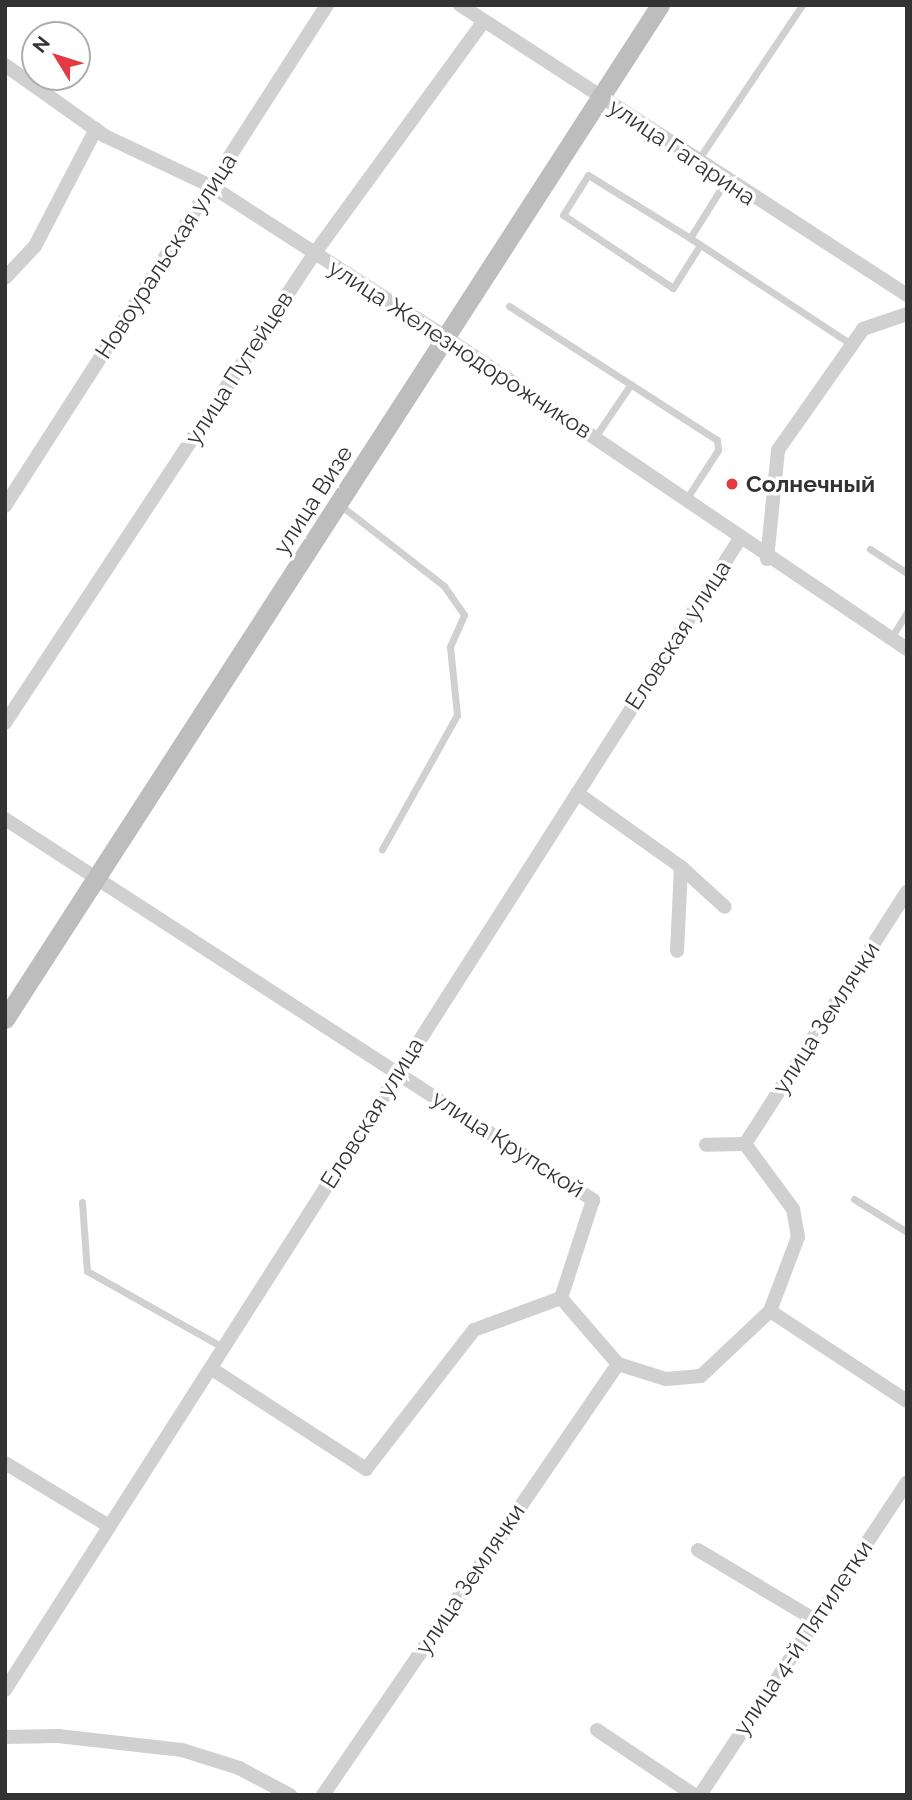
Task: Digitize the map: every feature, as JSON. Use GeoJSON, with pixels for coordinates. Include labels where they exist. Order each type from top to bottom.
{"type":"FeatureCollection","features":[{"type":"Feature","properties":{"kind":"street","name":"Новоуральская улица"},"geometry":{"type":"LineString","coordinates":[[5,506],[327,5]]}},
{"type":"Feature","properties":{"kind":"street","name":"улица Гагарина"},"geometry":{"type":"LineString","coordinates":[[460,5],[725,182],[907,295]]}},
{"type":"Feature","properties":{"kind":"street","name":"улица Визе"},"geometry":{"type":"LineString","coordinates":[[5,1018],[99,878],[660,5]]}},
{"type":"Feature","properties":{"kind":"street","name":"улица Путейцев"},"geometry":{"type":"LineString","coordinates":[[5,723],[314,254],[484,22]]}},
{"type":"Feature","properties":{"kind":"street","name":"улица Железнодорожников"},"geometry":{"type":"LineString","coordinates":[[5,65],[96,129],[211,186],[447,338],[687,498],[767,559],[907,649]]}},
{"type":"Feature","properties":{"kind":"street"},"geometry":{"type":"LineString","coordinates":[[5,278],[36,246],[96,129]]}},
{"type":"Feature","properties":{"kind":"street","name":"Еловская улица"},"geometry":{"type":"LineString","coordinates":[[767,559],[778,450],[863,329],[907,314]]}},
{"type":"Feature","properties":{"kind":"street","name":"Еловская улица"},"geometry":{"type":"LineString","coordinates":[[5,1690],[741,537]]}},
{"type":"Feature","properties":{"kind":"street"},"geometry":{"type":"LineString","coordinates":[[577,793],[681,867],[725,907]]}},
{"type":"Feature","properties":{"kind":"street","name":"улица Крупской"},"geometry":{"type":"LineString","coordinates":[[5,818],[593,1200],[561,1298]]}},
{"type":"Feature","properties":{"kind":"street"},"geometry":{"type":"LineString","coordinates":[[677,951],[681,867]]}},
{"type":"Feature","properties":{"kind":"street","name":"улица Землячки"},"geometry":{"type":"LineString","coordinates":[[745,1144],[907,892]]}},
{"type":"Feature","properties":{"kind":"street"},"geometry":{"type":"LineString","coordinates":[[212,1368],[366,1469],[474,1330],[561,1298],[618,1364],[666,1380],[701,1376],[770,1311],[798,1237],[793,1209],[745,1144],[706,1145]]}},
{"type":"Feature","properties":{"kind":"street"},"geometry":{"type":"LineString","coordinates":[[770,1311],[907,1401]]}},
{"type":"Feature","properties":{"kind":"street","name":"улица Землячки"},"geometry":{"type":"LineString","coordinates":[[323,1795],[618,1364]]}},
{"type":"Feature","properties":{"kind":"street"},"geometry":{"type":"LineString","coordinates":[[5,1463],[109,1526]]}},
{"type":"Feature","properties":{"kind":"street","name":"улица 4-й Пятилетки"},"geometry":{"type":"LineString","coordinates":[[697,1795],[907,1482]]}},
{"type":"Feature","properties":{"kind":"street"},"geometry":{"type":"LineString","coordinates":[[698,1549],[815,1620]]}},
{"type":"Feature","properties":{"kind":"street"},"geometry":{"type":"LineString","coordinates":[[597,1730],[697,1795]]}},
{"type":"Feature","properties":{"kind":"street"},"geometry":{"type":"LineString","coordinates":[[5,1737],[58,1736],[182,1750],[239,1768],[290,1795]]}},
{"type":"Feature","properties":{"kind":"lane"},"geometry":{"type":"LineString","coordinates":[[696,163],[802,5]]}},
{"type":"Feature","properties":{"kind":"lane"},"geometry":{"type":"LineString","coordinates":[[700,245],[673,288],[563,215],[588,175],[690,238],[852,345]]}},
{"type":"Feature","properties":{"kind":"lane"},"geometry":{"type":"LineString","coordinates":[[690,238],[725,182]]}},
{"type":"Feature","properties":{"kind":"lane"},"geometry":{"type":"LineString","coordinates":[[509,306],[717,440],[718,450],[687,498]]}},
{"type":"Feature","properties":{"kind":"lane"},"geometry":{"type":"LineString","coordinates":[[595,437],[631,384]]}},
{"type":"Feature","properties":{"kind":"lane"},"geometry":{"type":"LineString","coordinates":[[339,505],[443,586],[464,615],[450,647],[457,715],[383,849]]}},
{"type":"Feature","properties":{"kind":"lane"},"geometry":{"type":"LineString","coordinates":[[870,550],[907,573]]}},
{"type":"Feature","properties":{"kind":"lane"},"geometry":{"type":"LineString","coordinates":[[891,639],[907,612]]}},
{"type":"Feature","properties":{"kind":"lane"},"geometry":{"type":"LineString","coordinates":[[854,1199],[907,1232]]}},
{"type":"Feature","properties":{"kind":"lane"},"geometry":{"type":"LineString","coordinates":[[82,1202],[87,1270],[224,1348]]}},
{"type":"Feature","properties":{"kind":"place","name":"Солнечный"},"geometry":{"type":"Point","coordinates":[732,484]}}]}
